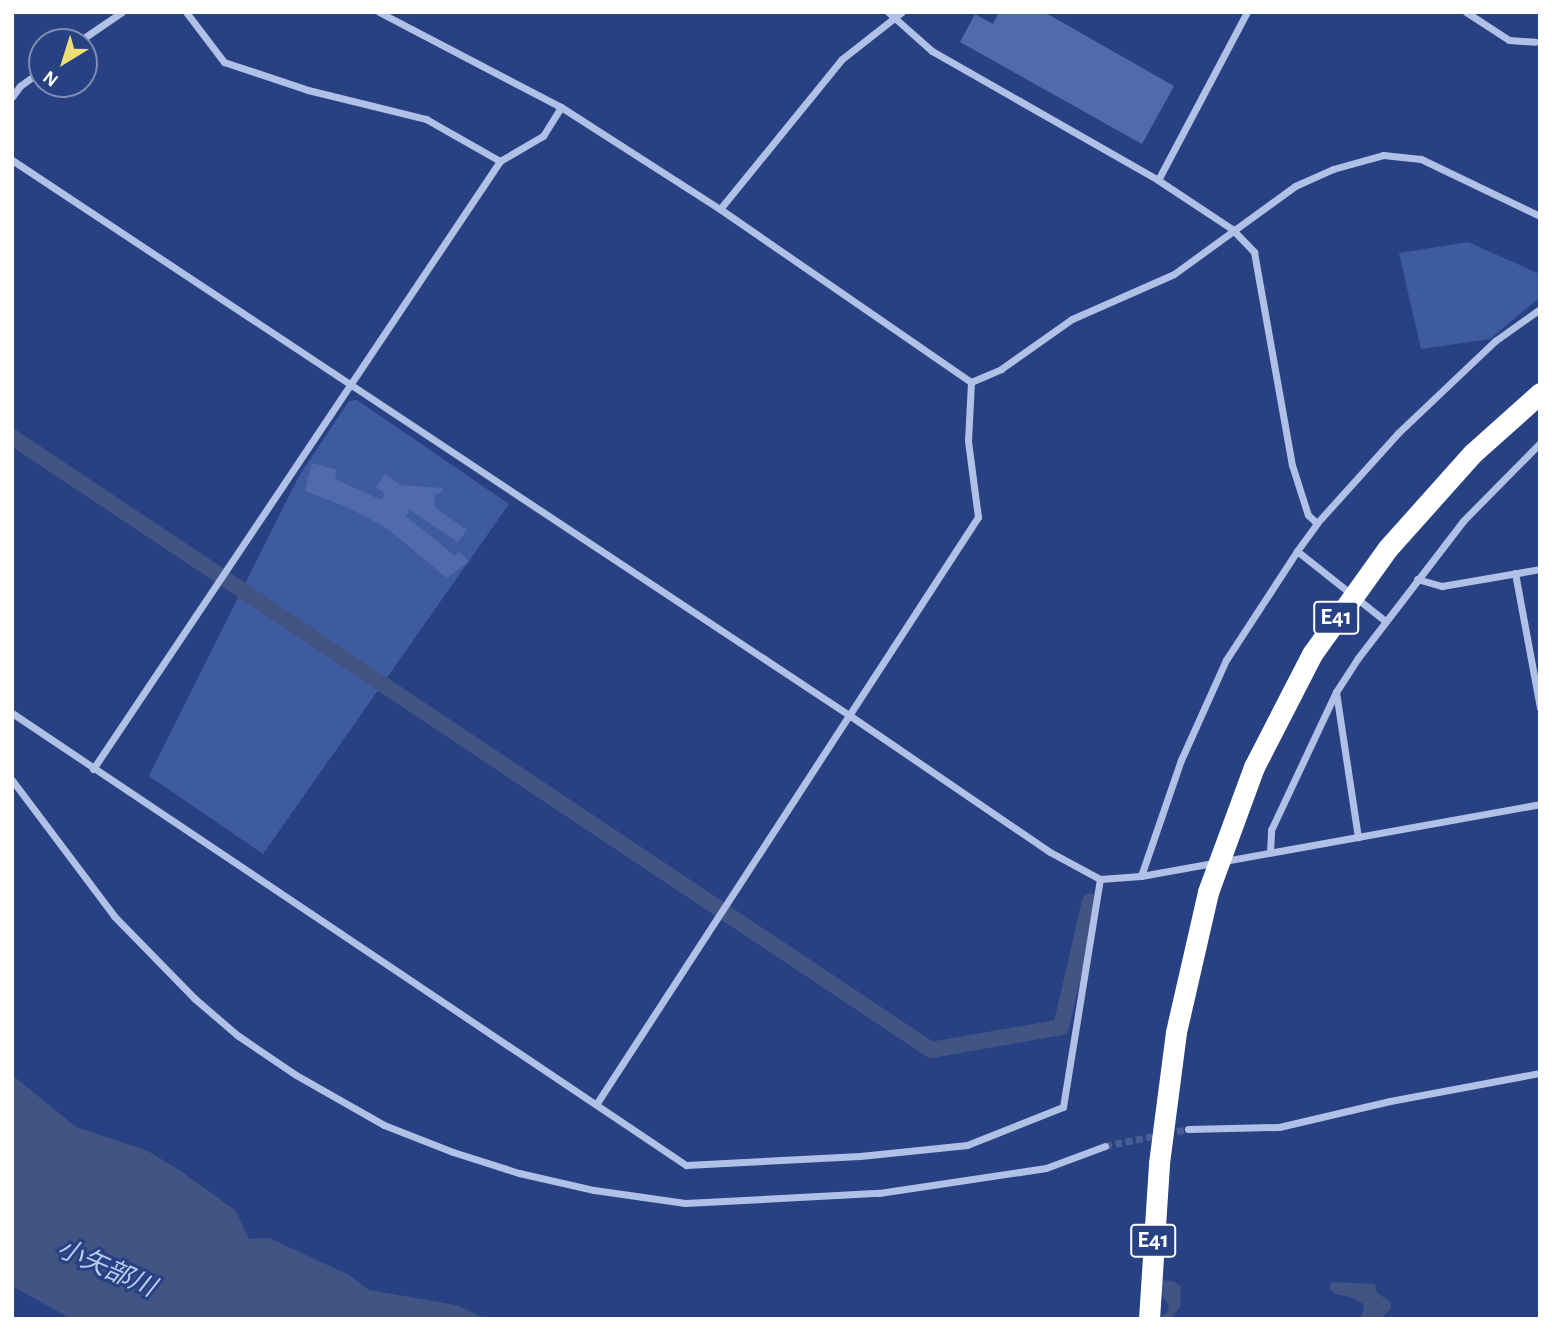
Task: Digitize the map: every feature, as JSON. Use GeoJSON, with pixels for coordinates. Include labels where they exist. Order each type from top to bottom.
{"type":"FeatureCollection","features":[{"type":"Feature","properties":{"kind":"highway","name":"E41"},"geometry":{"type":"LineString","coordinates":[[1149,1319],[1158,1163],[1176,1032],[1208,892],[1254,767],[1312,654],[1356,590],[1427,501],[1473,453],[1540,393]]}},
{"type":"Feature","properties":{"kind":"street"},"geometry":{"type":"LineString","coordinates":[[98,28],[122,12]]}},
{"type":"Feature","properties":{"kind":"street"},"geometry":{"type":"LineString","coordinates":[[186,12],[224,62],[308,90],[426,119],[500,161]]}},
{"type":"Feature","properties":{"kind":"street"},"geometry":{"type":"LineString","coordinates":[[379,12],[561,107],[720,209],[971,382]]}},
{"type":"Feature","properties":{"kind":"street"},"geometry":{"type":"LineString","coordinates":[[888,12],[932,51],[1158,180],[1232,229],[1254,252],[1292,464],[1308,515],[1317,523]]}},
{"type":"Feature","properties":{"kind":"street"},"geometry":{"type":"LineString","coordinates":[[720,209],[842,59],[902,12]]}},
{"type":"Feature","properties":{"kind":"street"},"geometry":{"type":"LineString","coordinates":[[1158,180],[1247,12]]}},
{"type":"Feature","properties":{"kind":"street"},"geometry":{"type":"LineString","coordinates":[[1466,12],[1509,40],[1535,42]]}},
{"type":"Feature","properties":{"kind":"street"},"geometry":{"type":"LineString","coordinates":[[12,97],[28,80]]}},
{"type":"Feature","properties":{"kind":"street"},"geometry":{"type":"LineString","coordinates":[[93,769],[500,161],[543,136],[561,107]]}},
{"type":"Feature","properties":{"kind":"street"},"geometry":{"type":"LineString","coordinates":[[971,382],[1001,369],[1072,319],[1174,274],[1232,229],[1295,186],[1333,169],[1383,155],[1421,159],[1540,216]]}},
{"type":"Feature","properties":{"kind":"street"},"geometry":{"type":"LineString","coordinates":[[12,160],[849,715],[1050,852],[1100,879],[1141,876],[1540,804]]}},
{"type":"Feature","properties":{"kind":"street"},"geometry":{"type":"LineString","coordinates":[[1141,876],[1181,760],[1226,660],[1297,551],[1317,523],[1398,433],[1496,341],[1540,309]]}},
{"type":"Feature","properties":{"kind":"street"},"geometry":{"type":"LineString","coordinates":[[597,1103],[978,517],[968,441],[971,382]]}},
{"type":"Feature","properties":{"kind":"street"},"geometry":{"type":"LineString","coordinates":[[1270,852],[1271,830],[1336,692],[1384,620],[1463,520],[1540,443]]}},
{"type":"Feature","properties":{"kind":"street"},"geometry":{"type":"LineString","coordinates":[[1297,551],[1384,620]]}},
{"type":"Feature","properties":{"kind":"street"},"geometry":{"type":"LineString","coordinates":[[1416,579],[1441,586],[1540,569]]}},
{"type":"Feature","properties":{"kind":"street"},"geometry":{"type":"LineString","coordinates":[[1515,573],[1540,708]]}},
{"type":"Feature","properties":{"kind":"street"},"geometry":{"type":"LineString","coordinates":[[1336,692],[1358,837]]}},
{"type":"Feature","properties":{"kind":"street"},"geometry":{"type":"LineString","coordinates":[[12,713],[686,1165],[860,1156],[967,1145],[1063,1107],[1100,879]]}},
{"type":"Feature","properties":{"kind":"street"},"geometry":{"type":"LineString","coordinates":[[12,780],[114,916],[194,998],[237,1035],[296,1075],[384,1125],[453,1152],[519,1173],[594,1190],[685,1203],[879,1193],[1046,1168],[1105,1146]]}},
{"type":"Feature","properties":{"kind":"street"},"geometry":{"type":"LineString","coordinates":[[1188,1129],[1279,1127],[1390,1101],[1540,1073]]}},
{"type":"Feature","properties":{"kind":"shaded area"},"geometry":{"type":"Polygon","coordinates":[[[1468,242],[1540,274],[1540,297],[1490,339],[1421,349],[1399,253],[1468,242]]]}},
{"type":"Feature","properties":{"kind":"shaded area"},"geometry":{"type":"Polygon","coordinates":[[[357,400],[509,504],[263,854],[149,776],[299,476],[349,401],[357,400]]]}},
{"type":"Feature","properties":{"kind":"water","name":"小矢部川"},"geometry":{"type":"Polygon","coordinates":[[[12,1075],[76,1127],[148,1151],[179,1170],[235,1210],[249,1239],[269,1238],[349,1275],[369,1290],[456,1305],[487,1319],[72,1319],[66,1316],[12,1286],[12,1075]]]}},
{"type":"Feature","properties":{"kind":"water"},"geometry":{"type":"Polygon","coordinates":[[[1154,1280],[1172,1281],[1181,1286],[1180,1307],[1171,1319],[1157,1319],[1167,1313],[1169,1306],[1162,1294],[1150,1291],[1154,1280]]]}},
{"type":"Feature","properties":{"kind":"water"},"geometry":{"type":"Polygon","coordinates":[[[1331,1282],[1375,1284],[1377,1293],[1391,1302],[1391,1308],[1381,1319],[1361,1319],[1364,1305],[1354,1298],[1335,1294],[1329,1288],[1331,1282]]]}},
{"type":"Feature","properties":{"kind":"building"},"geometry":{"type":"Polygon","coordinates":[[[999,12],[1044,12],[1174,86],[1142,144],[960,42],[975,14],[993,24],[999,12]]]}},
{"type":"Feature","properties":{"kind":"building"},"geometry":{"type":"Polygon","coordinates":[[[312,463],[337,470],[335,479],[381,500],[385,494],[376,487],[385,474],[400,485],[443,488],[443,492],[434,495],[435,507],[467,530],[458,542],[410,510],[406,516],[455,556],[459,552],[469,561],[447,578],[388,529],[347,507],[305,491],[312,463]]]}},
{"type":"Feature","properties":{"kind":"waterway"},"geometry":{"type":"LineString","coordinates":[[12,437],[931,1050],[1061,1027],[1090,901]]}},
{"type":"Feature","properties":{"kind":"tunnel"},"geometry":{"type":"LineString","coordinates":[[1105,1146],[1188,1129]]}}]}
